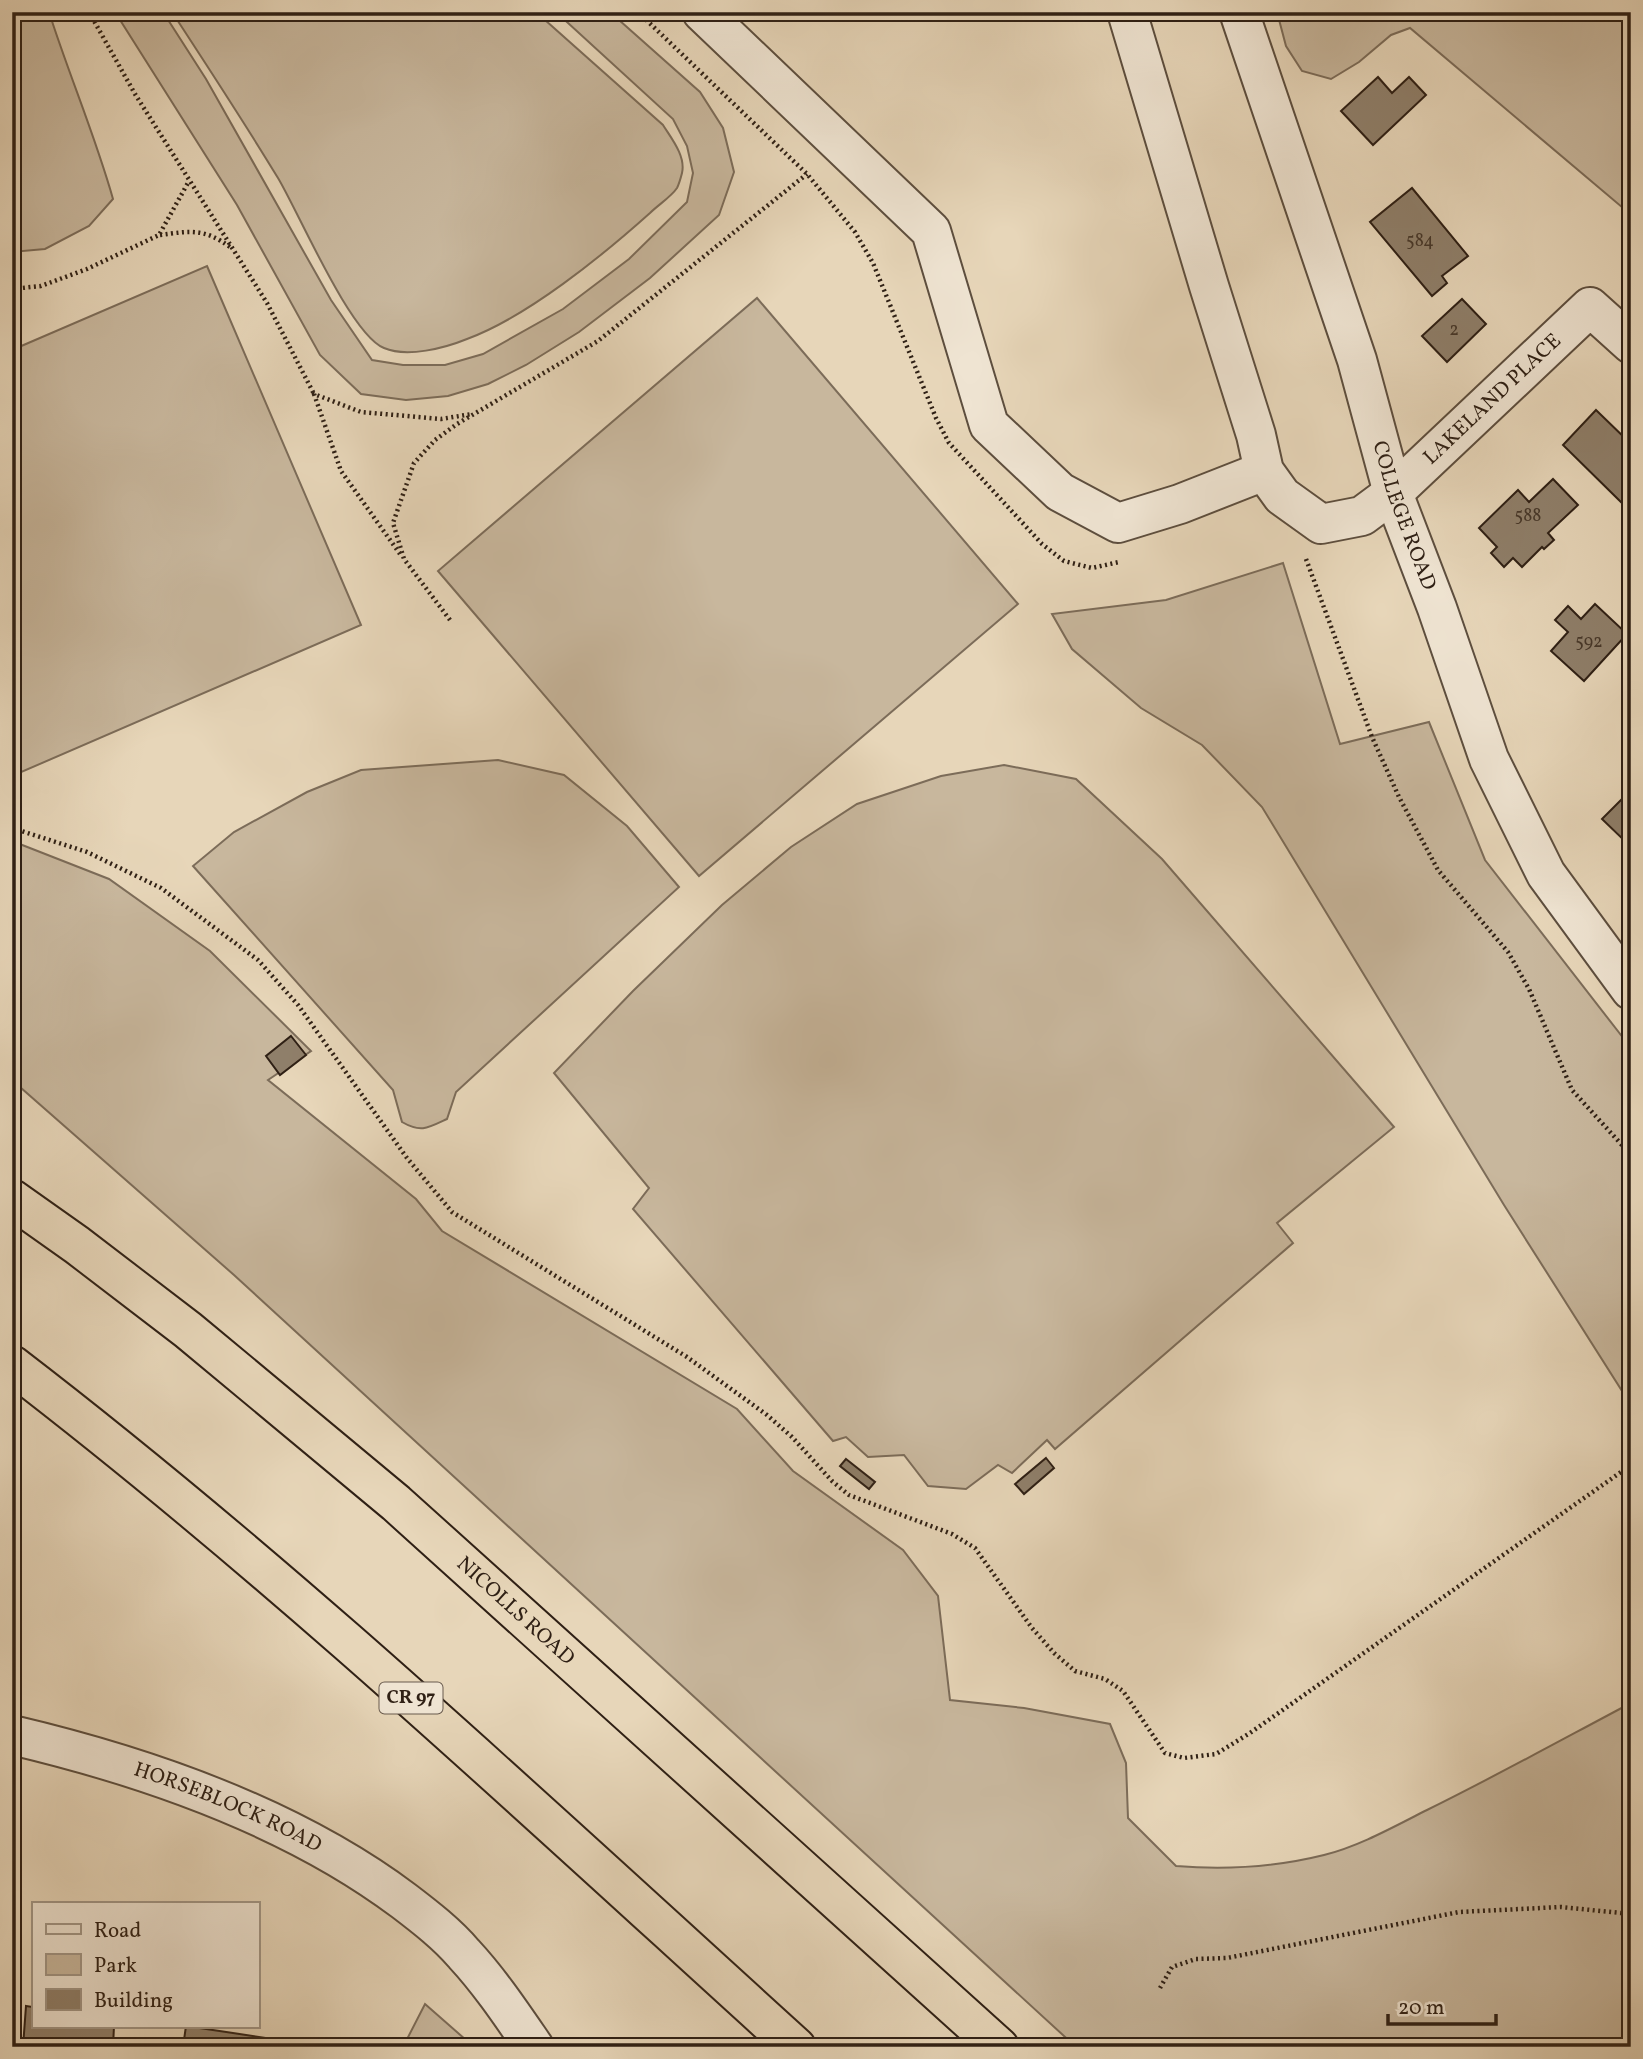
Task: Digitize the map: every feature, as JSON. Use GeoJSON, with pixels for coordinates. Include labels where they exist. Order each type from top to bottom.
{"type":"FeatureCollection","features":[{"type":"Feature","properties":{"kind":"highway","name":"NICOLLS ROAD"},"geometry":{"type":"LineString","coordinates":[[12,1199],[188,1330],[396,1503],[999,2047]]}},
{"type":"Feature","properties":{"kind":"highway","name":"CR 97"},"geometry":{"type":"LineString","coordinates":[[12,1365],[116,1444],[320,1617],[796,2047]]}},
{"type":"Feature","properties":{"kind":"street"},"geometry":{"type":"LineString","coordinates":[[702,12],[931,231],[989,425],[1060,492],[1118,523],[1273,483],[1209,286],[1127,12]]}},
{"type":"Feature","properties":{"kind":"street","name":"COLLEGE ROAD"},"geometry":{"type":"LineString","coordinates":[[1239,12],[1357,360],[1393,493],[1437,608],[1489,759],[1546,874],[1631,990]]}},
{"type":"Feature","properties":{"kind":"street","name":"LAKELAND PLACE"},"geometry":{"type":"LineString","coordinates":[[1273,483],[1321,524],[1362,516],[1393,493],[1590,307],[1631,344]]}},
{"type":"Feature","properties":{"kind":"street","name":"HORSEBLOCK ROAD"},"geometry":{"type":"LineString","coordinates":[[12,1735],[88,1755],[164,1780],[295,1833],[351,1864],[424,1916],[463,1952],[534,2047]]}},
{"type":"Feature","properties":{"kind":"path"},"geometry":{"type":"LineString","coordinates":[[89,12],[135,94],[267,303],[314,394],[341,471],[450,620]]}},
{"type":"Feature","properties":{"kind":"path"},"geometry":{"type":"LineString","coordinates":[[638,12],[807,174],[855,232],[873,264]]}},
{"type":"Feature","properties":{"kind":"path"},"geometry":{"type":"LineString","coordinates":[[404,559],[393,523],[414,463],[435,440],[598,341],[807,174]]}},
{"type":"Feature","properties":{"kind":"path"},"geometry":{"type":"LineString","coordinates":[[159,235],[190,180]]}},
{"type":"Feature","properties":{"kind":"path"},"geometry":{"type":"LineString","coordinates":[[12,289],[41,286],[76,274],[159,235],[194,230],[215,236],[233,249]]}},
{"type":"Feature","properties":{"kind":"path"},"geometry":{"type":"LineString","coordinates":[[314,394],[361,412],[441,419],[476,414]]}},
{"type":"Feature","properties":{"kind":"path"},"geometry":{"type":"LineString","coordinates":[[1273,483],[1372,737],[1438,870],[1508,952],[1529,989],[1572,1090],[1631,1155]]}},
{"type":"Feature","properties":{"kind":"path"},"geometry":{"type":"LineString","coordinates":[[12,828],[87,852],[161,888],[258,960],[298,1004],[407,1158],[452,1212],[697,1364],[767,1415],[849,1495],[952,1534],[975,1548],[1032,1628],[1054,1653],[1074,1671],[1105,1679],[1123,1691],[1165,1753],[1184,1758],[1216,1754],[1250,1733],[1631,1465]]}},
{"type":"Feature","properties":{"kind":"path"},"geometry":{"type":"LineString","coordinates":[[1160,1988],[1172,1967],[1196,1959],[1227,1958],[1460,1913],[1561,1907],[1631,1914]]}},
{"type":"Feature","properties":{"kind":"green space"},"geometry":{"type":"Polygon","coordinates":[[[12,12],[49,12],[113,199],[89,226],[45,249],[12,252],[12,12]]]}},
{"type":"Feature","properties":{"kind":"green space"},"geometry":{"type":"Polygon","coordinates":[[[115,12],[163,12],[206,79],[331,300],[372,360],[403,365],[445,365],[483,354],[563,309],[629,259],[687,202],[693,173],[687,146],[673,119],[556,12],[610,12],[700,92],[723,128],[734,172],[719,215],[650,278],[579,332],[526,365],[488,384],[448,396],[406,400],[361,394],[320,355],[237,205],[115,12]]]}},
{"type":"Feature","properties":{"kind":"green space"},"geometry":{"type":"Polygon","coordinates":[[[172,12],[536,12],[663,125],[682,160],[679,183],[671,195],[610,248],[539,301],[514,316],[448,346],[415,352],[384,348],[371,338],[341,297],[278,178],[172,12]]]}},
{"type":"Feature","properties":{"kind":"green space"},"geometry":{"type":"Polygon","coordinates":[[[1277,12],[1610,12],[1631,28],[1631,200],[1623,208],[1410,28],[1391,35],[1359,62],[1331,79],[1302,71],[1286,46],[1277,12]]]}},
{"type":"Feature","properties":{"kind":"green space"},"geometry":{"type":"Polygon","coordinates":[[[207,266],[361,625],[12,776],[12,350],[207,266]]]}},
{"type":"Feature","properties":{"kind":"green space"},"geometry":{"type":"Polygon","coordinates":[[[757,298],[1018,604],[699,876],[438,571],[757,298]]]}},
{"type":"Feature","properties":{"kind":"green space"},"geometry":{"type":"Polygon","coordinates":[[[1283,563],[1340,744],[1429,722],[1485,860],[1631,1048],[1631,1417],[1622,1391],[1504,1205],[1262,807],[1202,745],[1141,708],[1072,649],[1052,614],[1166,600],[1283,563]]]}},
{"type":"Feature","properties":{"kind":"green space"},"geometry":{"type":"Polygon","coordinates":[[[498,760],[564,775],[627,826],[679,887],[456,1092],[447,1119],[429,1127],[414,1127],[402,1122],[393,1090],[193,866],[234,832],[307,792],[361,770],[498,760]]]}},
{"type":"Feature","properties":{"kind":"green space"},"geometry":{"type":"Polygon","coordinates":[[[1004,765],[1076,779],[1162,859],[1394,1127],[1277,1223],[1293,1243],[1055,1449],[1047,1440],[1012,1473],[998,1465],[966,1489],[928,1486],[904,1455],[868,1457],[846,1437],[833,1441],[633,1209],[649,1188],[554,1073],[633,991],[722,905],[791,847],[857,804],[941,776],[1004,765]]]}},
{"type":"Feature","properties":{"kind":"green space"},"geometry":{"type":"Polygon","coordinates":[[[12,841],[109,879],[210,951],[311,1051],[268,1080],[416,1199],[442,1231],[737,1409],[793,1471],[903,1550],[938,1596],[950,1700],[1024,1708],[1110,1724],[1126,1763],[1128,1818],[1176,1866],[1213,1868],[1269,1865],[1324,1855],[1351,1846],[1390,1829],[1631,1703],[1631,2047],[1076,2047],[234,1275],[12,1080],[12,841]]]}},
{"type":"Feature","properties":{"kind":"green space"},"geometry":{"type":"Polygon","coordinates":[[[425,2004],[474,2047],[403,2047],[425,2004]]]}},
{"type":"Feature","properties":{"kind":"building"},"geometry":{"type":"Polygon","coordinates":[[[1378,77],[1392,93],[1409,77],[1426,95],[1373,145],[1341,111],[1378,77]]]}},
{"type":"Feature","properties":{"kind":"building"},"geometry":{"type":"Polygon","coordinates":[[[1412,188],[1468,256],[1442,276],[1447,283],[1432,296],[1370,222],[1412,188]]]}},
{"type":"Feature","properties":{"kind":"building"},"geometry":{"type":"Polygon","coordinates":[[[1462,299],[1486,324],[1447,362],[1422,336],[1462,299]]]}},
{"type":"Feature","properties":{"kind":"building"},"geometry":{"type":"Polygon","coordinates":[[[1596,410],[1631,444],[1631,500],[1625,506],[1563,445],[1596,410]]]}},
{"type":"Feature","properties":{"kind":"building"},"geometry":{"type":"Polygon","coordinates":[[[1553,479],[1578,505],[1548,533],[1554,540],[1544,549],[1542,547],[1522,567],[1513,558],[1504,567],[1491,553],[1497,547],[1479,528],[1518,490],[1529,502],[1553,479]]]}},
{"type":"Feature","properties":{"kind":"building"},"geometry":{"type":"Polygon","coordinates":[[[1595,604],[1627,634],[1584,681],[1551,651],[1568,632],[1555,620],[1568,606],[1581,619],[1595,604]]]}},
{"type":"Feature","properties":{"kind":"building"},"geometry":{"type":"Polygon","coordinates":[[[1631,790],[1631,847],[1602,819],[1631,790]]]}},
{"type":"Feature","properties":{"kind":"building"},"geometry":{"type":"Polygon","coordinates":[[[291,1036],[306,1055],[280,1075],[266,1056],[291,1036]]]}},
{"type":"Feature","properties":{"kind":"building"},"geometry":{"type":"Polygon","coordinates":[[[1046,1458],[1054,1468],[1024,1494],[1015,1484],[1046,1458]]]}},
{"type":"Feature","properties":{"kind":"building"},"geometry":{"type":"Polygon","coordinates":[[[846,1459],[875,1482],[869,1489],[840,1466],[846,1459]]]}},
{"type":"Feature","properties":{"kind":"building"},"geometry":{"type":"Polygon","coordinates":[[[26,2006],[32,2007],[32,2028],[114,2028],[113,2047],[23,2047],[26,2006]]]}},
{"type":"Feature","properties":{"kind":"building"},"geometry":{"type":"Polygon","coordinates":[[[186,2028],[300,2043],[300,2047],[183,2047],[186,2028]]]}}]}
